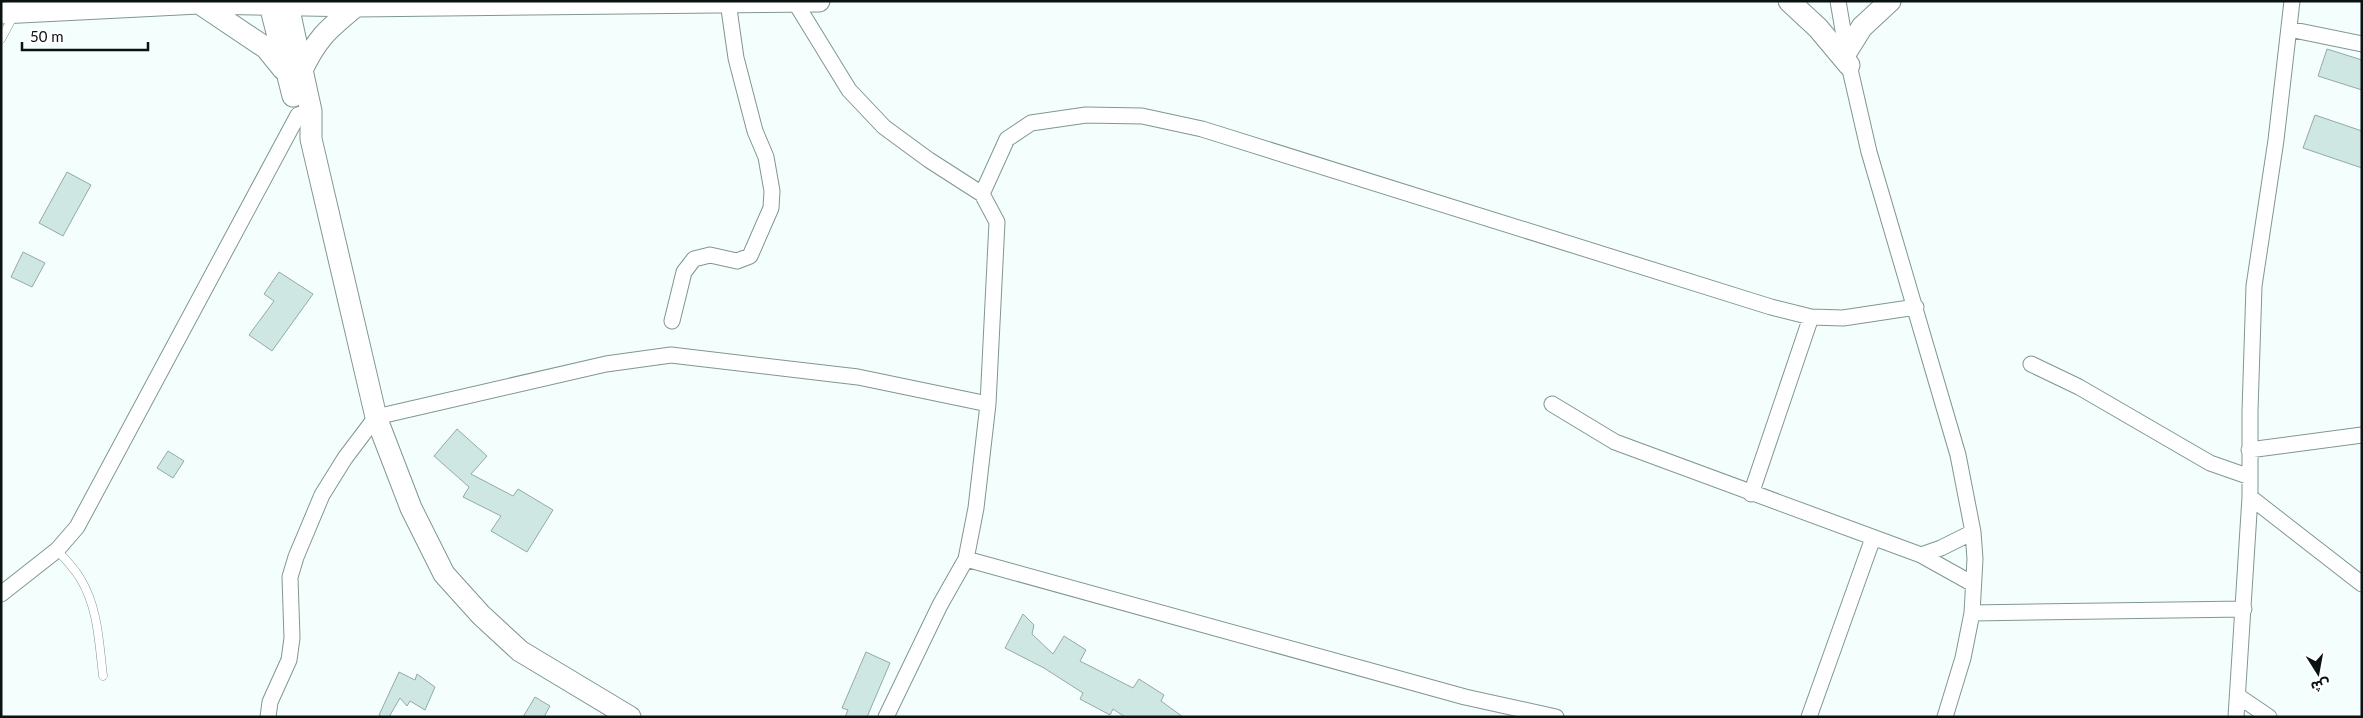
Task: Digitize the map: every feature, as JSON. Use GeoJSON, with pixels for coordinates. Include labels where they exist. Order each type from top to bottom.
{"type":"FeatureCollection","features":[{"type":"Feature","properties":{"kind":"main road"},"geometry":{"type":"LineString","coordinates":[[8,14],[199,3],[278,3],[356,6],[820,1]]}},
{"type":"Feature","properties":{"kind":"main road"},"geometry":{"type":"LineString","coordinates":[[1789,1],[1848,58],[1862,27],[1890,1]]}},
{"type":"Feature","properties":{"kind":"main road"},"geometry":{"type":"LineString","coordinates":[[199,3],[266,48],[294,72]]}},
{"type":"Feature","properties":{"kind":"main road"},"geometry":{"type":"LineString","coordinates":[[278,3],[376,417],[411,508],[444,574],[481,615],[520,651],[630,717]]}},
{"type":"Feature","properties":{"kind":"main road"},"geometry":{"type":"LineString","coordinates":[[294,72],[322,36],[356,6]]}},
{"type":"Feature","properties":{"kind":"street"},"geometry":{"type":"LineString","coordinates":[[1838,1],[1848,58],[1870,152],[1958,455],[1973,532],[1975,559],[1972,613],[1964,658],[1945,717]]}},
{"type":"Feature","properties":{"kind":"street"},"geometry":{"type":"LineString","coordinates":[[2236,717],[2250,496],[2249,450],[2254,286],[2276,140],[2292,1]]}},
{"type":"Feature","properties":{"kind":"street"},"geometry":{"type":"LineString","coordinates":[[672,321],[684,272],[694,259],[710,256],[737,262],[750,256],[771,208],[772,191],[770,175],[755,131],[736,58],[728,2]]}},
{"type":"Feature","properties":{"kind":"street"},"geometry":{"type":"LineString","coordinates":[[795,2],[849,90],[884,127],[929,160],[982,194],[996,222],[988,404],[976,508],[966,558],[940,605],[886,717]]}},
{"type":"Feature","properties":{"kind":"street"},"geometry":{"type":"LineString","coordinates":[[2289,29],[2362,44]]}},
{"type":"Feature","properties":{"kind":"street"},"geometry":{"type":"LineString","coordinates":[[1,594],[58,550],[77,527],[305,113]]}},
{"type":"Feature","properties":{"kind":"street"},"geometry":{"type":"LineString","coordinates":[[982,194],[1007,139],[1031,123],[1086,115],[1142,116],[1202,128],[1771,307],[1812,317],[1843,318],[1916,307]]}},
{"type":"Feature","properties":{"kind":"street"},"geometry":{"type":"LineString","coordinates":[[1751,494],[1812,317]]}},
{"type":"Feature","properties":{"kind":"street"},"geometry":{"type":"LineString","coordinates":[[268,717],[270,702],[289,660],[292,638],[290,577],[296,557],[322,495],[345,458],[376,417],[606,364],[671,355],[858,377],[988,404]]}},
{"type":"Feature","properties":{"kind":"street"},"geometry":{"type":"LineString","coordinates":[[2031,364],[2080,387],[2210,463],[2250,477]]}},
{"type":"Feature","properties":{"kind":"street"},"geometry":{"type":"LineString","coordinates":[[1552,404],[1615,442],[1751,494],[1921,555],[1973,584]]}},
{"type":"Feature","properties":{"kind":"street"},"geometry":{"type":"LineString","coordinates":[[2249,450],[2301,445],[2362,435]]}},
{"type":"Feature","properties":{"kind":"street"},"geometry":{"type":"LineString","coordinates":[[2250,496],[2362,584]]}},
{"type":"Feature","properties":{"kind":"street"},"geometry":{"type":"LineString","coordinates":[[1921,555],[1941,548],[1973,532]]}},
{"type":"Feature","properties":{"kind":"street"},"geometry":{"type":"LineString","coordinates":[[1809,717],[1874,538]]}},
{"type":"Feature","properties":{"kind":"street"},"geometry":{"type":"LineString","coordinates":[[966,558],[1465,697],[1556,717]]}},
{"type":"Feature","properties":{"kind":"street"},"geometry":{"type":"LineString","coordinates":[[1972,613],[2244,609]]}},
{"type":"Feature","properties":{"kind":"street"},"geometry":{"type":"LineString","coordinates":[[2238,696],[2269,717]]}},
{"type":"Feature","properties":{"kind":"lane"},"geometry":{"type":"LineString","coordinates":[[1,39],[8,14]]}},
{"type":"Feature","properties":{"kind":"lane"},"geometry":{"type":"LineString","coordinates":[[58,550],[79,576],[89,595],[97,624],[103,676]]}},
{"type":"Feature","properties":{"kind":"building"},"geometry":{"type":"Polygon","coordinates":[[[2327,49],[2362,60],[2362,90],[2318,76],[2327,49]]]}},
{"type":"Feature","properties":{"kind":"building"},"geometry":{"type":"Polygon","coordinates":[[[2315,115],[2362,131],[2362,168],[2303,148],[2315,115]]]}},
{"type":"Feature","properties":{"kind":"building"},"geometry":{"type":"Polygon","coordinates":[[[67,172],[91,185],[63,236],[39,223],[67,172]]]}},
{"type":"Feature","properties":{"kind":"building"},"geometry":{"type":"Polygon","coordinates":[[[23,252],[45,263],[32,287],[11,277],[23,252]]]}},
{"type":"Feature","properties":{"kind":"building"},"geometry":{"type":"Polygon","coordinates":[[[279,272],[313,294],[272,351],[249,335],[274,301],[264,294],[279,272]]]}},
{"type":"Feature","properties":{"kind":"building"},"geometry":{"type":"Polygon","coordinates":[[[457,429],[487,456],[471,474],[513,496],[518,489],[553,510],[527,552],[491,531],[501,516],[463,497],[469,487],[434,456],[457,429]]]}},
{"type":"Feature","properties":{"kind":"building"},"geometry":{"type":"Polygon","coordinates":[[[168,451],[184,461],[173,478],[157,468],[168,451]]]}},
{"type":"Feature","properties":{"kind":"building"},"geometry":{"type":"Polygon","coordinates":[[[1023,614],[1034,625],[1032,634],[1053,654],[1064,636],[1086,650],[1080,661],[1133,688],[1139,679],[1164,695],[1161,701],[1183,717],[1125,717],[1113,709],[1110,715],[1080,699],[1083,693],[1044,668],[1005,648],[1023,614]]]}},
{"type":"Feature","properties":{"kind":"building"},"geometry":{"type":"Polygon","coordinates":[[[866,652],[890,663],[867,717],[845,717],[848,710],[842,708],[866,652]]]}},
{"type":"Feature","properties":{"kind":"building"},"geometry":{"type":"Polygon","coordinates":[[[399,672],[415,680],[417,674],[435,687],[425,710],[410,701],[407,706],[400,698],[389,717],[383,717],[379,715],[399,672]]]}},
{"type":"Feature","properties":{"kind":"building"},"geometry":{"type":"Polygon","coordinates":[[[535,697],[550,706],[544,717],[523,717],[535,697]]]}}]}
